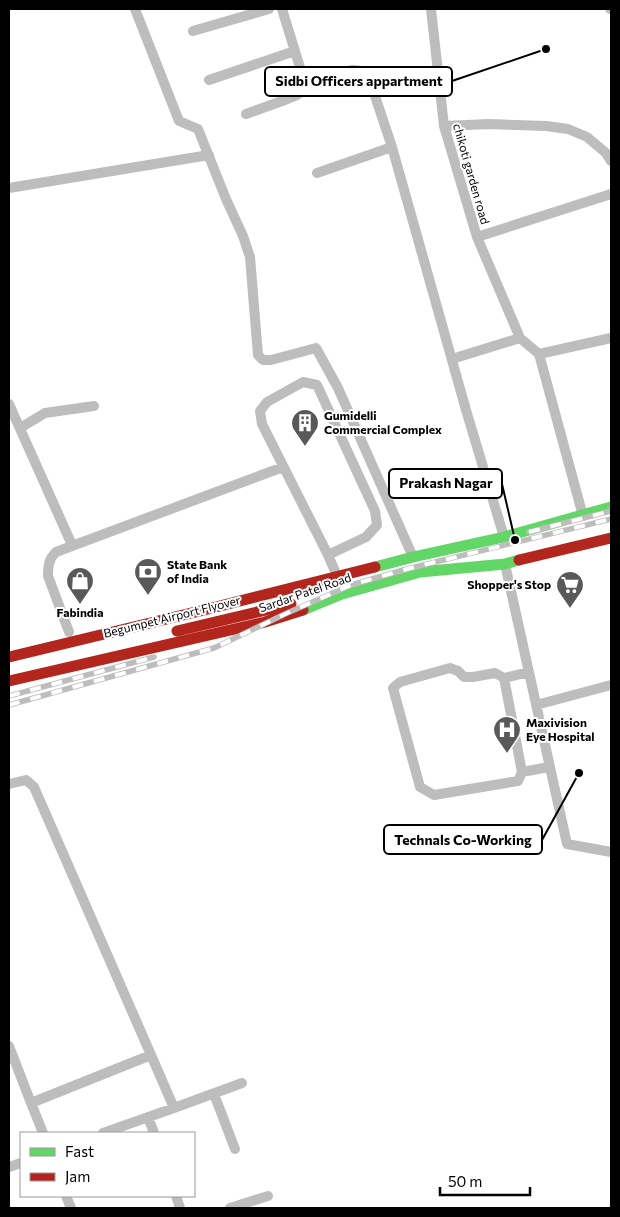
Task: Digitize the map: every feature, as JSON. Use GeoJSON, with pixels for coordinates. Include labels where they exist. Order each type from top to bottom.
{"type":"FeatureCollection","features":[{"type":"Feature","properties":{"kind":"main road","name":"Sardar Patel Road"},"geometry":{"type":"LineString","coordinates":[[234,591],[261,595],[413,557],[504,537],[611,507]]}},
{"type":"Feature","properties":{"kind":"main road","name":"Sardar Patel Road"},"geometry":{"type":"LineString","coordinates":[[9,681],[265,622],[311,608],[342,594],[420,572],[505,564],[611,538]]}},
{"type":"Feature","properties":{"kind":"main road","name":"Begumpet Airport Flyover"},"geometry":{"type":"LineString","coordinates":[[9,670],[247,614],[342,594]]}},
{"type":"Feature","properties":{"kind":"main road","name":"Begumpet Airport Flyover"},"geometry":{"type":"LineString","coordinates":[[9,657],[261,595]]}},
{"type":"Feature","properties":{"kind":"main road"},"geometry":{"type":"LineString","coordinates":[[9,646],[176,605]]}},
{"type":"Feature","properties":{"kind":"street"},"geometry":{"type":"LineString","coordinates":[[135,9],[179,121],[198,129],[243,236],[250,257],[258,355],[263,360],[271,360],[316,348],[338,388],[413,557]]}},
{"type":"Feature","properties":{"kind":"street"},"geometry":{"type":"LineString","coordinates":[[193,31],[269,9]]}},
{"type":"Feature","properties":{"kind":"street"},"geometry":{"type":"LineString","coordinates":[[282,9],[306,87]]}},
{"type":"Feature","properties":{"kind":"street","name":"chikoti garden road"},"geometry":{"type":"LineString","coordinates":[[431,9],[444,126],[477,237],[520,338]]}},
{"type":"Feature","properties":{"kind":"street"},"geometry":{"type":"LineString","coordinates":[[209,80],[295,51]]}},
{"type":"Feature","properties":{"kind":"street"},"geometry":{"type":"LineString","coordinates":[[246,114],[297,95],[306,87],[352,70],[362,71],[370,78],[392,147],[504,537]]}},
{"type":"Feature","properties":{"kind":"street"},"geometry":{"type":"LineString","coordinates":[[444,126],[489,124],[546,126],[568,129],[587,136],[611,160]]}},
{"type":"Feature","properties":{"kind":"street"},"geometry":{"type":"LineString","coordinates":[[317,173],[392,147]]}},
{"type":"Feature","properties":{"kind":"street"},"geometry":{"type":"LineString","coordinates":[[9,188],[209,156]]}},
{"type":"Feature","properties":{"kind":"street"},"geometry":{"type":"LineString","coordinates":[[477,237],[611,194]]}},
{"type":"Feature","properties":{"kind":"street"},"geometry":{"type":"LineString","coordinates":[[452,359],[520,338],[540,354],[583,516]]}},
{"type":"Feature","properties":{"kind":"street"},"geometry":{"type":"LineString","coordinates":[[540,354],[611,338]]}},
{"type":"Feature","properties":{"kind":"street"},"geometry":{"type":"LineString","coordinates":[[328,555],[366,538],[377,525],[375,511],[317,386],[303,382],[266,402],[260,411],[262,424],[338,576]]}},
{"type":"Feature","properties":{"kind":"street"},"geometry":{"type":"LineString","coordinates":[[9,404],[72,546]]}},
{"type":"Feature","properties":{"kind":"street"},"geometry":{"type":"LineString","coordinates":[[20,428],[45,413],[94,406]]}},
{"type":"Feature","properties":{"kind":"street"},"geometry":{"type":"LineString","coordinates":[[69,632],[48,576],[48,566],[51,557],[56,552],[283,467]]}},
{"type":"Feature","properties":{"kind":"street"},"geometry":{"type":"LineString","coordinates":[[505,564],[567,844],[611,852]]}},
{"type":"Feature","properties":{"kind":"street"},"geometry":{"type":"LineString","coordinates":[[504,678],[522,772],[518,780],[434,794],[420,787],[393,688],[400,682],[450,668],[458,671],[464,677],[496,673],[504,678],[529,672]]}},
{"type":"Feature","properties":{"kind":"street"},"geometry":{"type":"LineString","coordinates":[[536,705],[611,685]]}},
{"type":"Feature","properties":{"kind":"street"},"geometry":{"type":"LineString","coordinates":[[522,772],[549,767]]}},
{"type":"Feature","properties":{"kind":"street"},"geometry":{"type":"LineString","coordinates":[[9,784],[26,780],[34,786],[174,1108]]}},
{"type":"Feature","properties":{"kind":"street"},"geometry":{"type":"LineString","coordinates":[[9,1046],[43,1132]]}},
{"type":"Feature","properties":{"kind":"street"},"geometry":{"type":"LineString","coordinates":[[32,1103],[151,1054]]}},
{"type":"Feature","properties":{"kind":"street"},"geometry":{"type":"LineString","coordinates":[[119,1131],[148,1117],[242,1083]]}},
{"type":"Feature","properties":{"kind":"street"},"geometry":{"type":"LineString","coordinates":[[214,1094],[235,1149]]}},
{"type":"Feature","properties":{"kind":"street"},"geometry":{"type":"LineString","coordinates":[[148,1117],[154,1132]]}},
{"type":"Feature","properties":{"kind":"street"},"geometry":{"type":"LineString","coordinates":[[230,1208],[268,1196]]}},
{"type":"Feature","properties":{"kind":"railway"},"geometry":{"type":"LineString","coordinates":[[529,532],[611,511]]}},
{"type":"Feature","properties":{"kind":"railway"},"geometry":{"type":"LineString","coordinates":[[9,705],[214,648],[351,585],[407,569],[611,519]]}},
{"type":"Feature","properties":{"kind":"railway"},"geometry":{"type":"LineString","coordinates":[[9,696],[154,657]]}},
{"type":"Feature","properties":{"kind":"traffic: fast"},"geometry":{"type":"LineString","coordinates":[[375,567],[504,537],[611,507]]}},
{"type":"Feature","properties":{"kind":"traffic: fast"},"geometry":{"type":"LineString","coordinates":[[303,610],[342,594],[420,572],[505,564],[519,560]]}},
{"type":"Feature","properties":{"kind":"traffic: jam"},"geometry":{"type":"LineString","coordinates":[[519,560],[611,538]]}},
{"type":"Feature","properties":{"kind":"traffic: jam"},"geometry":{"type":"LineString","coordinates":[[9,657],[375,567]]}},
{"type":"Feature","properties":{"kind":"traffic: jam"},"geometry":{"type":"LineString","coordinates":[[177,631],[291,604]]}},
{"type":"Feature","properties":{"kind":"traffic: jam"},"geometry":{"type":"LineString","coordinates":[[9,681],[265,622],[303,610]]}},
{"type":"Feature","properties":{"kind":"place","name":"Sidbi Officers appartment"},"geometry":{"type":"Point","coordinates":[546,49]}},
{"type":"Feature","properties":{"kind":"place","name":"Gumidelli Commercial Complex"},"geometry":{"type":"Point","coordinates":[305,447]}},
{"type":"Feature","properties":{"kind":"place","name":"Prakash Nagar"},"geometry":{"type":"Point","coordinates":[515,540]}},
{"type":"Feature","properties":{"kind":"place","name":"State Bank of India"},"geometry":{"type":"Point","coordinates":[148,596]}},
{"type":"Feature","properties":{"kind":"place","name":"Fabindia"},"geometry":{"type":"Point","coordinates":[80,605]}},
{"type":"Feature","properties":{"kind":"place","name":"Shopper's Stop"},"geometry":{"type":"Point","coordinates":[570,609]}},
{"type":"Feature","properties":{"kind":"place","name":"Maxivision Eye Hospital"},"geometry":{"type":"Point","coordinates":[507,754]}},
{"type":"Feature","properties":{"kind":"place","name":"Technals Co-Working"},"geometry":{"type":"Point","coordinates":[579,773]}}]}
